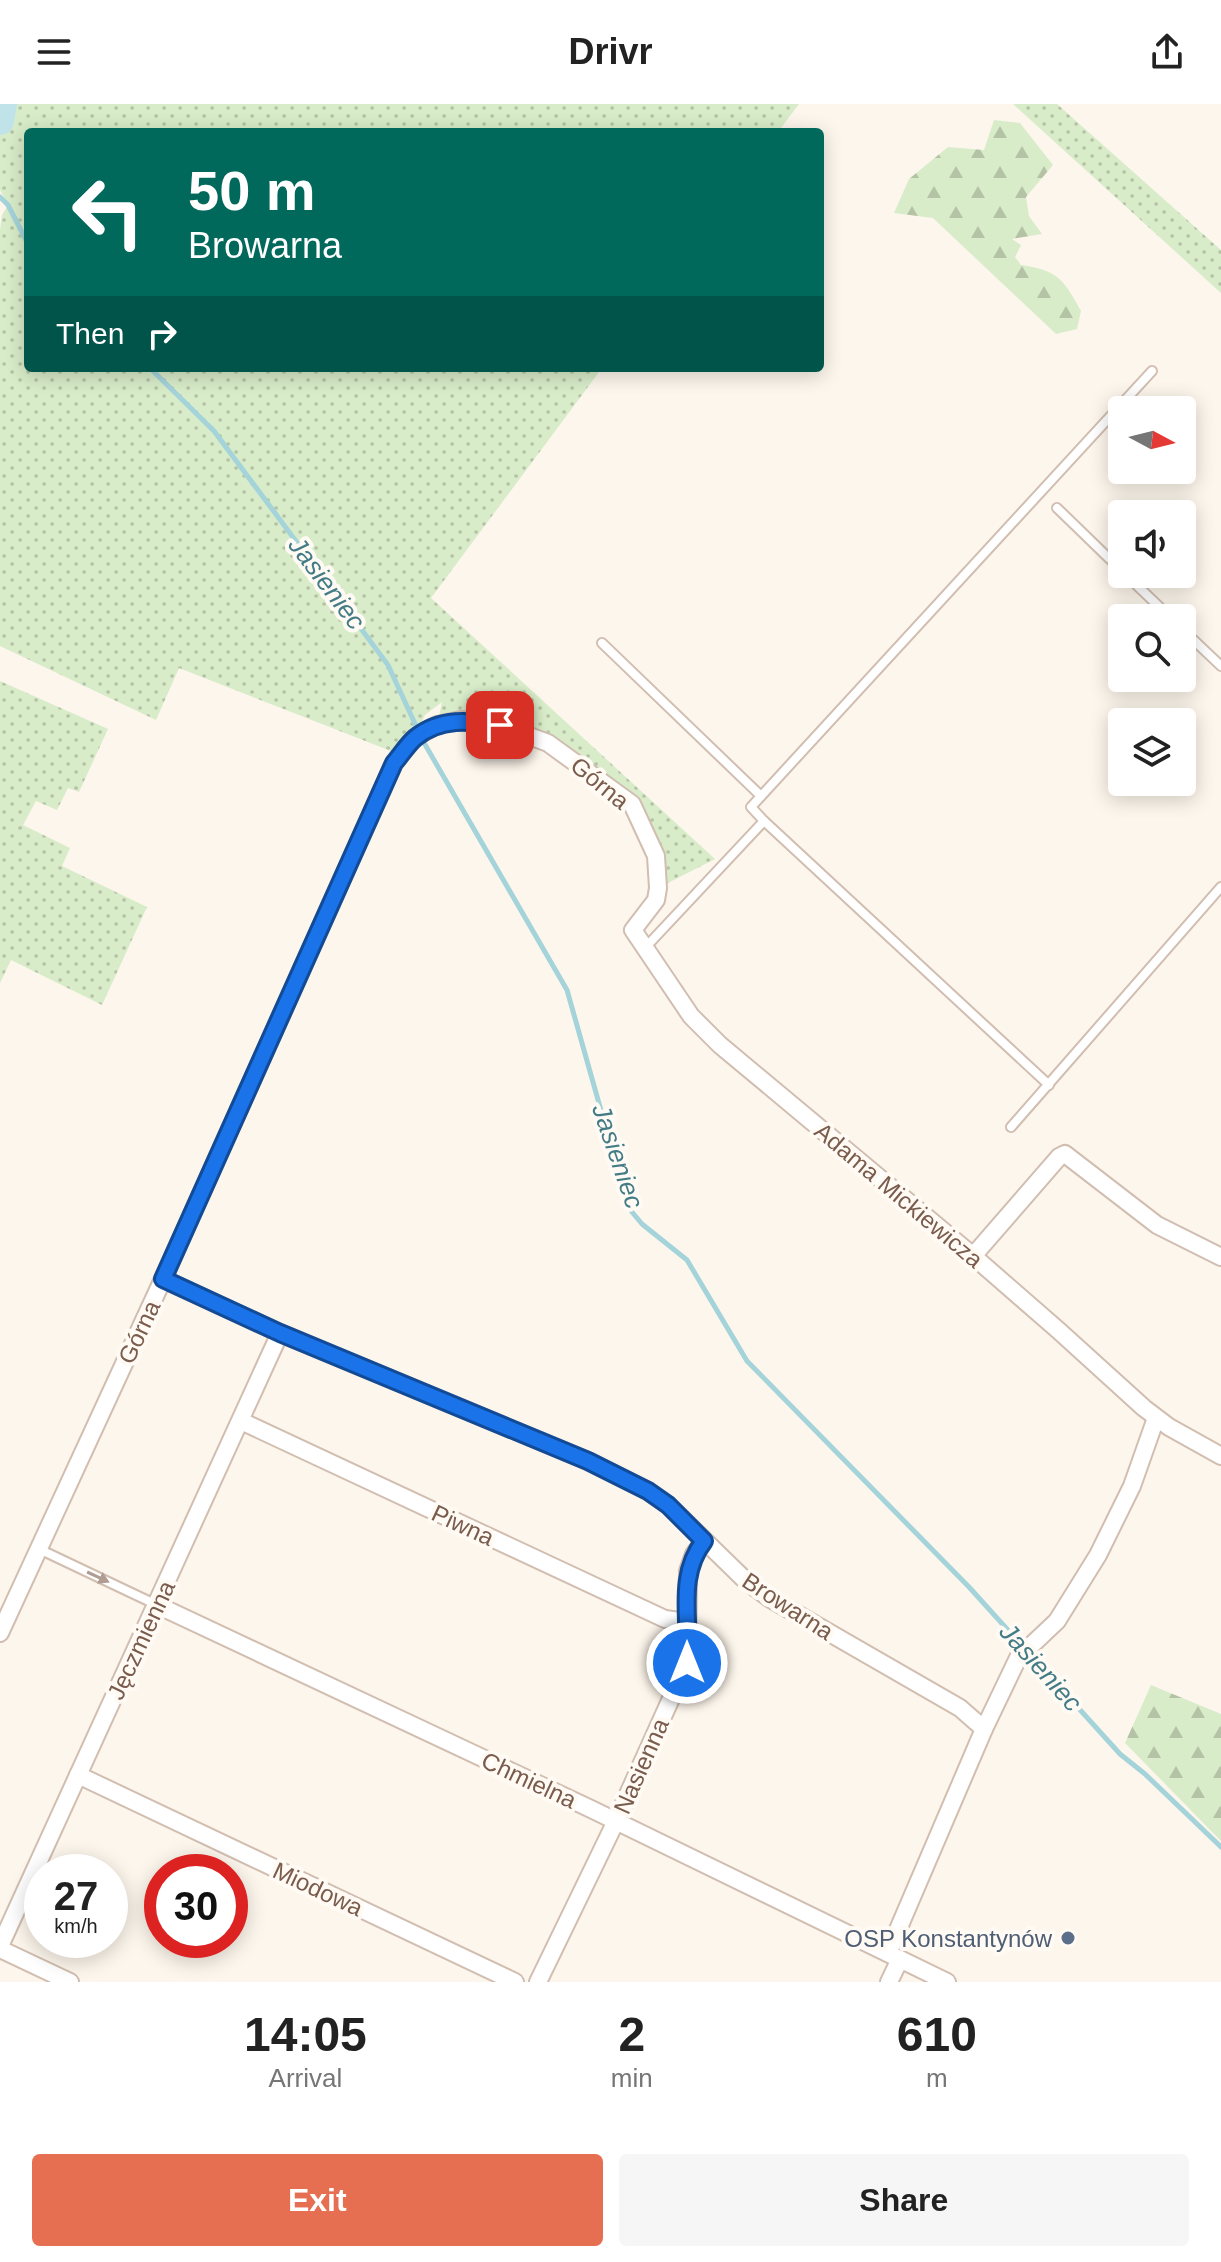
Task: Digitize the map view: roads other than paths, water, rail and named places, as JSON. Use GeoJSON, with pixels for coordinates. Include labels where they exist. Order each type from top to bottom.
{"type":"FeatureCollection","features":[{"type":"Feature","properties":{"kind":"street","name":"Górna"},"geometry":{"type":"LineString","coordinates":[[0,1633],[163,1279],[394,763],[419,735],[437,725],[461,720],[500,725],[548,743],[632,804],[656,856],[656,900],[633,930],[644,949]]}},
{"type":"Feature","properties":{"kind":"street","name":"Adama Mickiewicza"},"geometry":{"type":"LineString","coordinates":[[644,949],[691,1016],[720,1045],[973,1256],[1156,1418],[1221,1456]]}},
{"type":"Feature","properties":{"kind":"street"},"geometry":{"type":"LineString","coordinates":[[973,1256],[1059,1157],[1065,1154],[1157,1225],[1221,1257]]}},
{"type":"Feature","properties":{"kind":"street","name":"Browarna"},"geometry":{"type":"LineString","coordinates":[[163,1279],[280,1333],[588,1461],[648,1491],[668,1505],[745,1580],[769,1598],[960,1708],[984,1729]]}},
{"type":"Feature","properties":{"kind":"street","name":"Jęczmienna"},"geometry":{"type":"LineString","coordinates":[[0,1948],[280,1333]]}},
{"type":"Feature","properties":{"kind":"street"},"geometry":{"type":"LineString","coordinates":[[889,1982],[894,1956],[984,1729],[1018,1658],[1057,1621],[1098,1555],[1132,1486],[1156,1418]]}},
{"type":"Feature","properties":{"kind":"street","name":"Piwna"},"geometry":{"type":"LineString","coordinates":[[241,1421],[665,1619],[687,1622]]}},
{"type":"Feature","properties":{"kind":"street","name":"Nasienna"},"geometry":{"type":"LineString","coordinates":[[538,1982],[616,1821],[687,1663],[688,1571],[694,1554],[704,1541]]}},
{"type":"Feature","properties":{"kind":"street","name":"Chmielna"},"geometry":{"type":"LineString","coordinates":[[157,1605],[616,1821],[947,1982]]}},
{"type":"Feature","properties":{"kind":"street","name":"Miodowa"},"geometry":{"type":"LineString","coordinates":[[78,1775],[515,1982]]}},
{"type":"Feature","properties":{"kind":"street"},"geometry":{"type":"LineString","coordinates":[[0,1948],[70,1982]]}},
{"type":"Feature","properties":{"kind":"lane"},"geometry":{"type":"LineString","coordinates":[[1049,1085],[751,807],[1152,371]]}},
{"type":"Feature","properties":{"kind":"lane"},"geometry":{"type":"LineString","coordinates":[[1057,508],[1108,557]]}},
{"type":"Feature","properties":{"kind":"lane"},"geometry":{"type":"LineString","coordinates":[[1140,588],[1157,604]]}},
{"type":"Feature","properties":{"kind":"lane"},"geometry":{"type":"LineString","coordinates":[[1196,642],[1221,666]]}},
{"type":"Feature","properties":{"kind":"lane"},"geometry":{"type":"LineString","coordinates":[[602,643],[761,796]]}},
{"type":"Feature","properties":{"kind":"lane"},"geometry":{"type":"LineString","coordinates":[[644,949],[764,821]]}},
{"type":"Feature","properties":{"kind":"lane"},"geometry":{"type":"LineString","coordinates":[[1011,1127],[1221,887]]}},
{"type":"Feature","properties":{"kind":"lane"},"geometry":{"type":"LineString","coordinates":[[39,1549],[157,1605]]}},
{"type":"Feature","properties":{"kind":"waterway"},"geometry":{"type":"LineString","coordinates":[[0,121],[3,104]]}},
{"type":"Feature","properties":{"kind":"waterway","name":"Jasieniec"},"geometry":{"type":"LineString","coordinates":[[0,197],[8,205],[24,236]]}},
{"type":"Feature","properties":{"kind":"waterway","name":"Jasieniec"},"geometry":{"type":"LineString","coordinates":[[154,372],[214,431],[388,665],[423,741],[567,990],[632,1212],[642,1224],[687,1260],[747,1361],[969,1587],[1120,1754],[1221,1847]]}},
{"type":"Feature","properties":{"kind":"place","name":"OSP Konstantynów"},"geometry":{"type":"Point","coordinates":[1068,1938]}}]}
